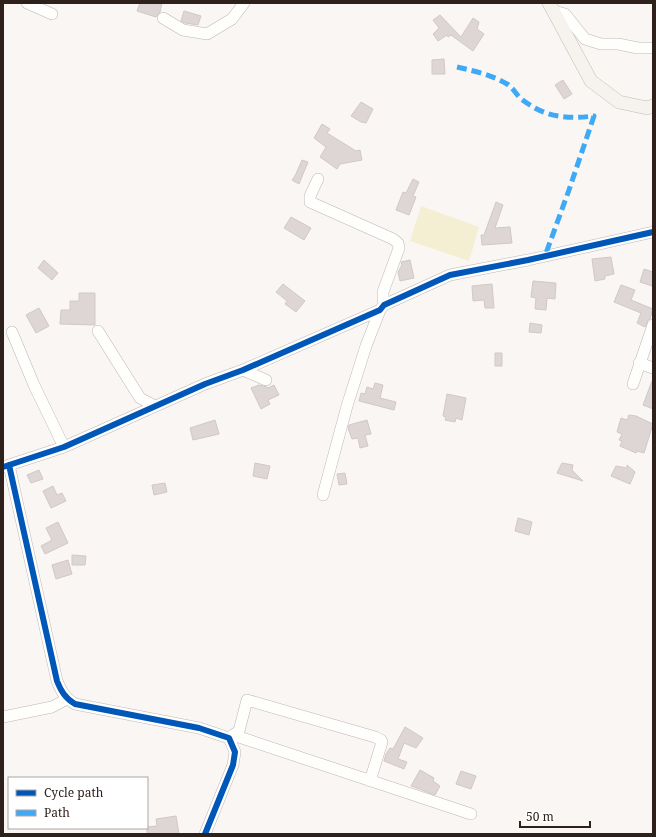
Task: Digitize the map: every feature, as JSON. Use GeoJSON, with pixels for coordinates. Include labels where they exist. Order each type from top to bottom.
{"type":"FeatureCollection","features":[{"type":"Feature","properties":{"kind":"main road"},"geometry":{"type":"LineString","coordinates":[[551,7],[591,81],[619,102],[647,108],[653,106]]}},
{"type":"Feature","properties":{"kind":"street"},"geometry":{"type":"LineString","coordinates":[[27,3],[52,14]]}},
{"type":"Feature","properties":{"kind":"street"},"geometry":{"type":"LineString","coordinates":[[163,18],[183,30],[207,34],[232,18],[244,3]]}},
{"type":"Feature","properties":{"kind":"street"},"geometry":{"type":"LineString","coordinates":[[551,7],[565,14],[585,39],[601,44],[618,44],[638,48],[653,48]]}},
{"type":"Feature","properties":{"kind":"street"},"geometry":{"type":"LineString","coordinates":[[318,179],[310,196],[310,202],[393,239],[398,243],[399,248],[383,292],[382,307],[366,346],[347,406],[323,495]]}},
{"type":"Feature","properties":{"kind":"street"},"geometry":{"type":"LineString","coordinates":[[471,814],[231,736],[200,728],[75,704],[67,699],[61,691],[57,681],[6,466],[64,447],[205,384],[243,370],[450,275],[528,260],[653,232]]}},
{"type":"Feature","properties":{"kind":"street"},"geometry":{"type":"LineString","coordinates":[[633,384],[639,362],[653,325]]}},
{"type":"Feature","properties":{"kind":"street"},"geometry":{"type":"LineString","coordinates":[[98,331],[140,398],[155,406]]}},
{"type":"Feature","properties":{"kind":"street"},"geometry":{"type":"LineString","coordinates":[[12,332],[34,385],[64,447]]}},
{"type":"Feature","properties":{"kind":"street"},"geometry":{"type":"LineString","coordinates":[[639,362],[653,368]]}},
{"type":"Feature","properties":{"kind":"street"},"geometry":{"type":"LineString","coordinates":[[243,370],[266,380]]}},
{"type":"Feature","properties":{"kind":"street"},"geometry":{"type":"LineString","coordinates":[[3,717],[52,707],[67,699]]}},
{"type":"Feature","properties":{"kind":"street"},"geometry":{"type":"LineString","coordinates":[[231,736],[239,731],[247,700],[375,738],[381,740],[382,742],[370,781]]}},
{"type":"Feature","properties":{"kind":"street"},"geometry":{"type":"LineString","coordinates":[[206,834],[233,764],[235,752],[231,736]]}},
{"type":"Feature","properties":{"kind":"shaded area"},"geometry":{"type":"Polygon","coordinates":[[[421,206],[479,227],[469,261],[410,241],[421,206]]]}},
{"type":"Feature","properties":{"kind":"building"},"geometry":{"type":"Polygon","coordinates":[[[140,3],[162,3],[160,12],[156,17],[137,11],[140,3]]]}},
{"type":"Feature","properties":{"kind":"building"},"geometry":{"type":"Polygon","coordinates":[[[184,11],[201,16],[198,25],[181,21],[184,11]]]}},
{"type":"Feature","properties":{"kind":"building"},"geometry":{"type":"Polygon","coordinates":[[[440,15],[461,37],[473,18],[479,22],[477,29],[484,34],[473,51],[451,35],[448,37],[447,35],[438,41],[433,34],[439,28],[433,20],[440,15]]]}},
{"type":"Feature","properties":{"kind":"building"},"geometry":{"type":"Polygon","coordinates":[[[444,59],[445,74],[432,74],[432,60],[444,59]]]}},
{"type":"Feature","properties":{"kind":"building"},"geometry":{"type":"Polygon","coordinates":[[[563,80],[572,94],[564,99],[555,85],[563,80]]]}},
{"type":"Feature","properties":{"kind":"building"},"geometry":{"type":"Polygon","coordinates":[[[361,102],[373,109],[366,123],[361,122],[351,116],[361,102]]]}},
{"type":"Feature","properties":{"kind":"building"},"geometry":{"type":"Polygon","coordinates":[[[322,124],[330,129],[327,133],[356,151],[360,150],[362,160],[340,164],[337,169],[320,157],[326,147],[314,138],[322,124]]]}},
{"type":"Feature","properties":{"kind":"building"},"geometry":{"type":"Polygon","coordinates":[[[302,160],[308,162],[299,184],[292,180],[302,160]]]}},
{"type":"Feature","properties":{"kind":"building"},"geometry":{"type":"Polygon","coordinates":[[[413,179],[419,182],[413,196],[416,197],[409,215],[396,210],[403,192],[406,193],[413,179]]]}},
{"type":"Feature","properties":{"kind":"building"},"geometry":{"type":"Polygon","coordinates":[[[496,202],[503,205],[495,228],[510,227],[512,243],[482,245],[481,235],[484,235],[496,202]]]}},
{"type":"Feature","properties":{"kind":"building"},"geometry":{"type":"Polygon","coordinates":[[[291,217],[311,228],[304,240],[284,228],[291,217]]]}},
{"type":"Feature","properties":{"kind":"building"},"geometry":{"type":"Polygon","coordinates":[[[611,257],[614,274],[605,276],[605,279],[595,281],[592,259],[611,257]]]}},
{"type":"Feature","properties":{"kind":"building"},"geometry":{"type":"Polygon","coordinates":[[[44,260],[58,273],[52,280],[38,268],[44,260]]]}},
{"type":"Feature","properties":{"kind":"building"},"geometry":{"type":"Polygon","coordinates":[[[410,260],[414,278],[400,281],[398,272],[402,265],[401,262],[410,260]]]}},
{"type":"Feature","properties":{"kind":"building"},"geometry":{"type":"Polygon","coordinates":[[[644,269],[653,272],[652,286],[640,282],[644,269]]]}},
{"type":"Feature","properties":{"kind":"building"},"geometry":{"type":"Polygon","coordinates":[[[533,281],[556,283],[555,299],[547,298],[546,310],[535,309],[536,298],[531,297],[533,281]]]}},
{"type":"Feature","properties":{"kind":"building"},"geometry":{"type":"Polygon","coordinates":[[[283,284],[305,301],[296,312],[285,304],[287,301],[276,292],[283,284]]]}},
{"type":"Feature","properties":{"kind":"building"},"geometry":{"type":"Polygon","coordinates":[[[492,284],[494,308],[485,308],[484,300],[473,301],[472,286],[492,284]]]}},
{"type":"Feature","properties":{"kind":"building"},"geometry":{"type":"Polygon","coordinates":[[[621,285],[635,290],[631,300],[653,309],[650,319],[645,327],[637,323],[641,313],[614,302],[621,285]]]}},
{"type":"Feature","properties":{"kind":"building"},"geometry":{"type":"Polygon","coordinates":[[[79,293],[95,293],[95,325],[60,324],[61,310],[70,310],[70,301],[79,301],[79,293]]]}},
{"type":"Feature","properties":{"kind":"building"},"geometry":{"type":"Polygon","coordinates":[[[39,308],[49,326],[36,333],[26,315],[39,308]]]}},
{"type":"Feature","properties":{"kind":"building"},"geometry":{"type":"Polygon","coordinates":[[[530,323],[542,325],[541,333],[529,332],[530,323]]]}},
{"type":"Feature","properties":{"kind":"building"},"geometry":{"type":"Polygon","coordinates":[[[495,353],[502,353],[502,366],[495,366],[495,353]]]}},
{"type":"Feature","properties":{"kind":"building"},"geometry":{"type":"Polygon","coordinates":[[[653,381],[653,409],[643,405],[653,381]]]}},
{"type":"Feature","properties":{"kind":"building"},"geometry":{"type":"Polygon","coordinates":[[[375,383],[383,385],[380,398],[396,402],[394,410],[359,401],[361,393],[365,394],[367,387],[373,389],[375,383]]]}},
{"type":"Feature","properties":{"kind":"building"},"geometry":{"type":"Polygon","coordinates":[[[259,385],[268,388],[274,385],[279,395],[268,400],[270,404],[261,409],[251,388],[259,385]]]}},
{"type":"Feature","properties":{"kind":"building"},"geometry":{"type":"Polygon","coordinates":[[[447,394],[466,398],[462,420],[456,418],[455,422],[445,420],[446,417],[443,416],[447,394]]]}},
{"type":"Feature","properties":{"kind":"building"},"geometry":{"type":"Polygon","coordinates":[[[629,415],[636,416],[653,424],[644,453],[637,451],[636,453],[620,446],[622,441],[619,440],[622,434],[617,432],[621,418],[627,420],[629,415]]]}},
{"type":"Feature","properties":{"kind":"building"},"geometry":{"type":"Polygon","coordinates":[[[215,420],[219,434],[193,440],[190,428],[215,420]]]}},
{"type":"Feature","properties":{"kind":"building"},"geometry":{"type":"Polygon","coordinates":[[[367,420],[371,434],[365,435],[368,446],[360,448],[358,438],[352,439],[348,428],[349,425],[367,420]]]}},
{"type":"Feature","properties":{"kind":"building"},"geometry":{"type":"Polygon","coordinates":[[[255,463],[270,466],[267,479],[253,476],[255,463]]]}},
{"type":"Feature","properties":{"kind":"building"},"geometry":{"type":"Polygon","coordinates":[[[562,463],[573,465],[572,470],[583,481],[557,473],[562,463]]]}},
{"type":"Feature","properties":{"kind":"building"},"geometry":{"type":"Polygon","coordinates":[[[627,465],[635,472],[630,484],[611,476],[616,466],[627,468],[627,465]]]}},
{"type":"Feature","properties":{"kind":"building"},"geometry":{"type":"Polygon","coordinates":[[[39,470],[43,479],[31,483],[27,475],[39,470]]]}},
{"type":"Feature","properties":{"kind":"building"},"geometry":{"type":"Polygon","coordinates":[[[345,473],[347,484],[339,485],[337,474],[345,473]]]}},
{"type":"Feature","properties":{"kind":"building"},"geometry":{"type":"Polygon","coordinates":[[[165,483],[167,492],[154,495],[152,485],[165,483]]]}},
{"type":"Feature","properties":{"kind":"building"},"geometry":{"type":"Polygon","coordinates":[[[53,486],[57,495],[62,493],[66,501],[51,508],[43,491],[53,486]]]}},
{"type":"Feature","properties":{"kind":"building"},"geometry":{"type":"Polygon","coordinates":[[[518,518],[532,522],[529,535],[515,531],[518,518]]]}},
{"type":"Feature","properties":{"kind":"building"},"geometry":{"type":"Polygon","coordinates":[[[58,522],[68,543],[45,554],[41,546],[52,540],[46,528],[58,522]]]}},
{"type":"Feature","properties":{"kind":"building"},"geometry":{"type":"Polygon","coordinates":[[[72,555],[86,556],[85,565],[72,565],[72,555]]]}},
{"type":"Feature","properties":{"kind":"building"},"geometry":{"type":"Polygon","coordinates":[[[68,560],[72,574],[56,579],[52,565],[68,560]]]}},
{"type":"Feature","properties":{"kind":"building"},"geometry":{"type":"Polygon","coordinates":[[[405,727],[423,738],[416,748],[404,743],[398,759],[407,762],[404,769],[384,761],[386,754],[390,748],[393,749],[405,727]]]}},
{"type":"Feature","properties":{"kind":"building"},"geometry":{"type":"Polygon","coordinates":[[[420,770],[434,778],[433,781],[440,786],[435,795],[411,786],[420,770]]]}},
{"type":"Feature","properties":{"kind":"building"},"geometry":{"type":"Polygon","coordinates":[[[461,771],[476,776],[471,789],[456,784],[461,771]]]}},
{"type":"Feature","properties":{"kind":"building"},"geometry":{"type":"Polygon","coordinates":[[[176,816],[179,834],[147,834],[148,827],[157,826],[156,819],[176,816]]]}},
{"type":"Feature","properties":{"kind":"marked path"},"geometry":{"type":"LineString","coordinates":[[457,67],[483,74],[501,81],[509,86],[524,101],[549,114],[566,117],[594,116],[545,256]]}},
{"type":"Feature","properties":{"kind":"cycle path"},"geometry":{"type":"LineString","coordinates":[[3,467],[64,447],[205,384],[243,370],[380,310],[384,305],[450,275],[528,260],[653,232]]}},
{"type":"Feature","properties":{"kind":"cycle path"},"geometry":{"type":"LineString","coordinates":[[9,465],[57,681],[64,694],[75,704],[199,728],[229,738],[235,752],[233,765],[205,834]]}}]}
